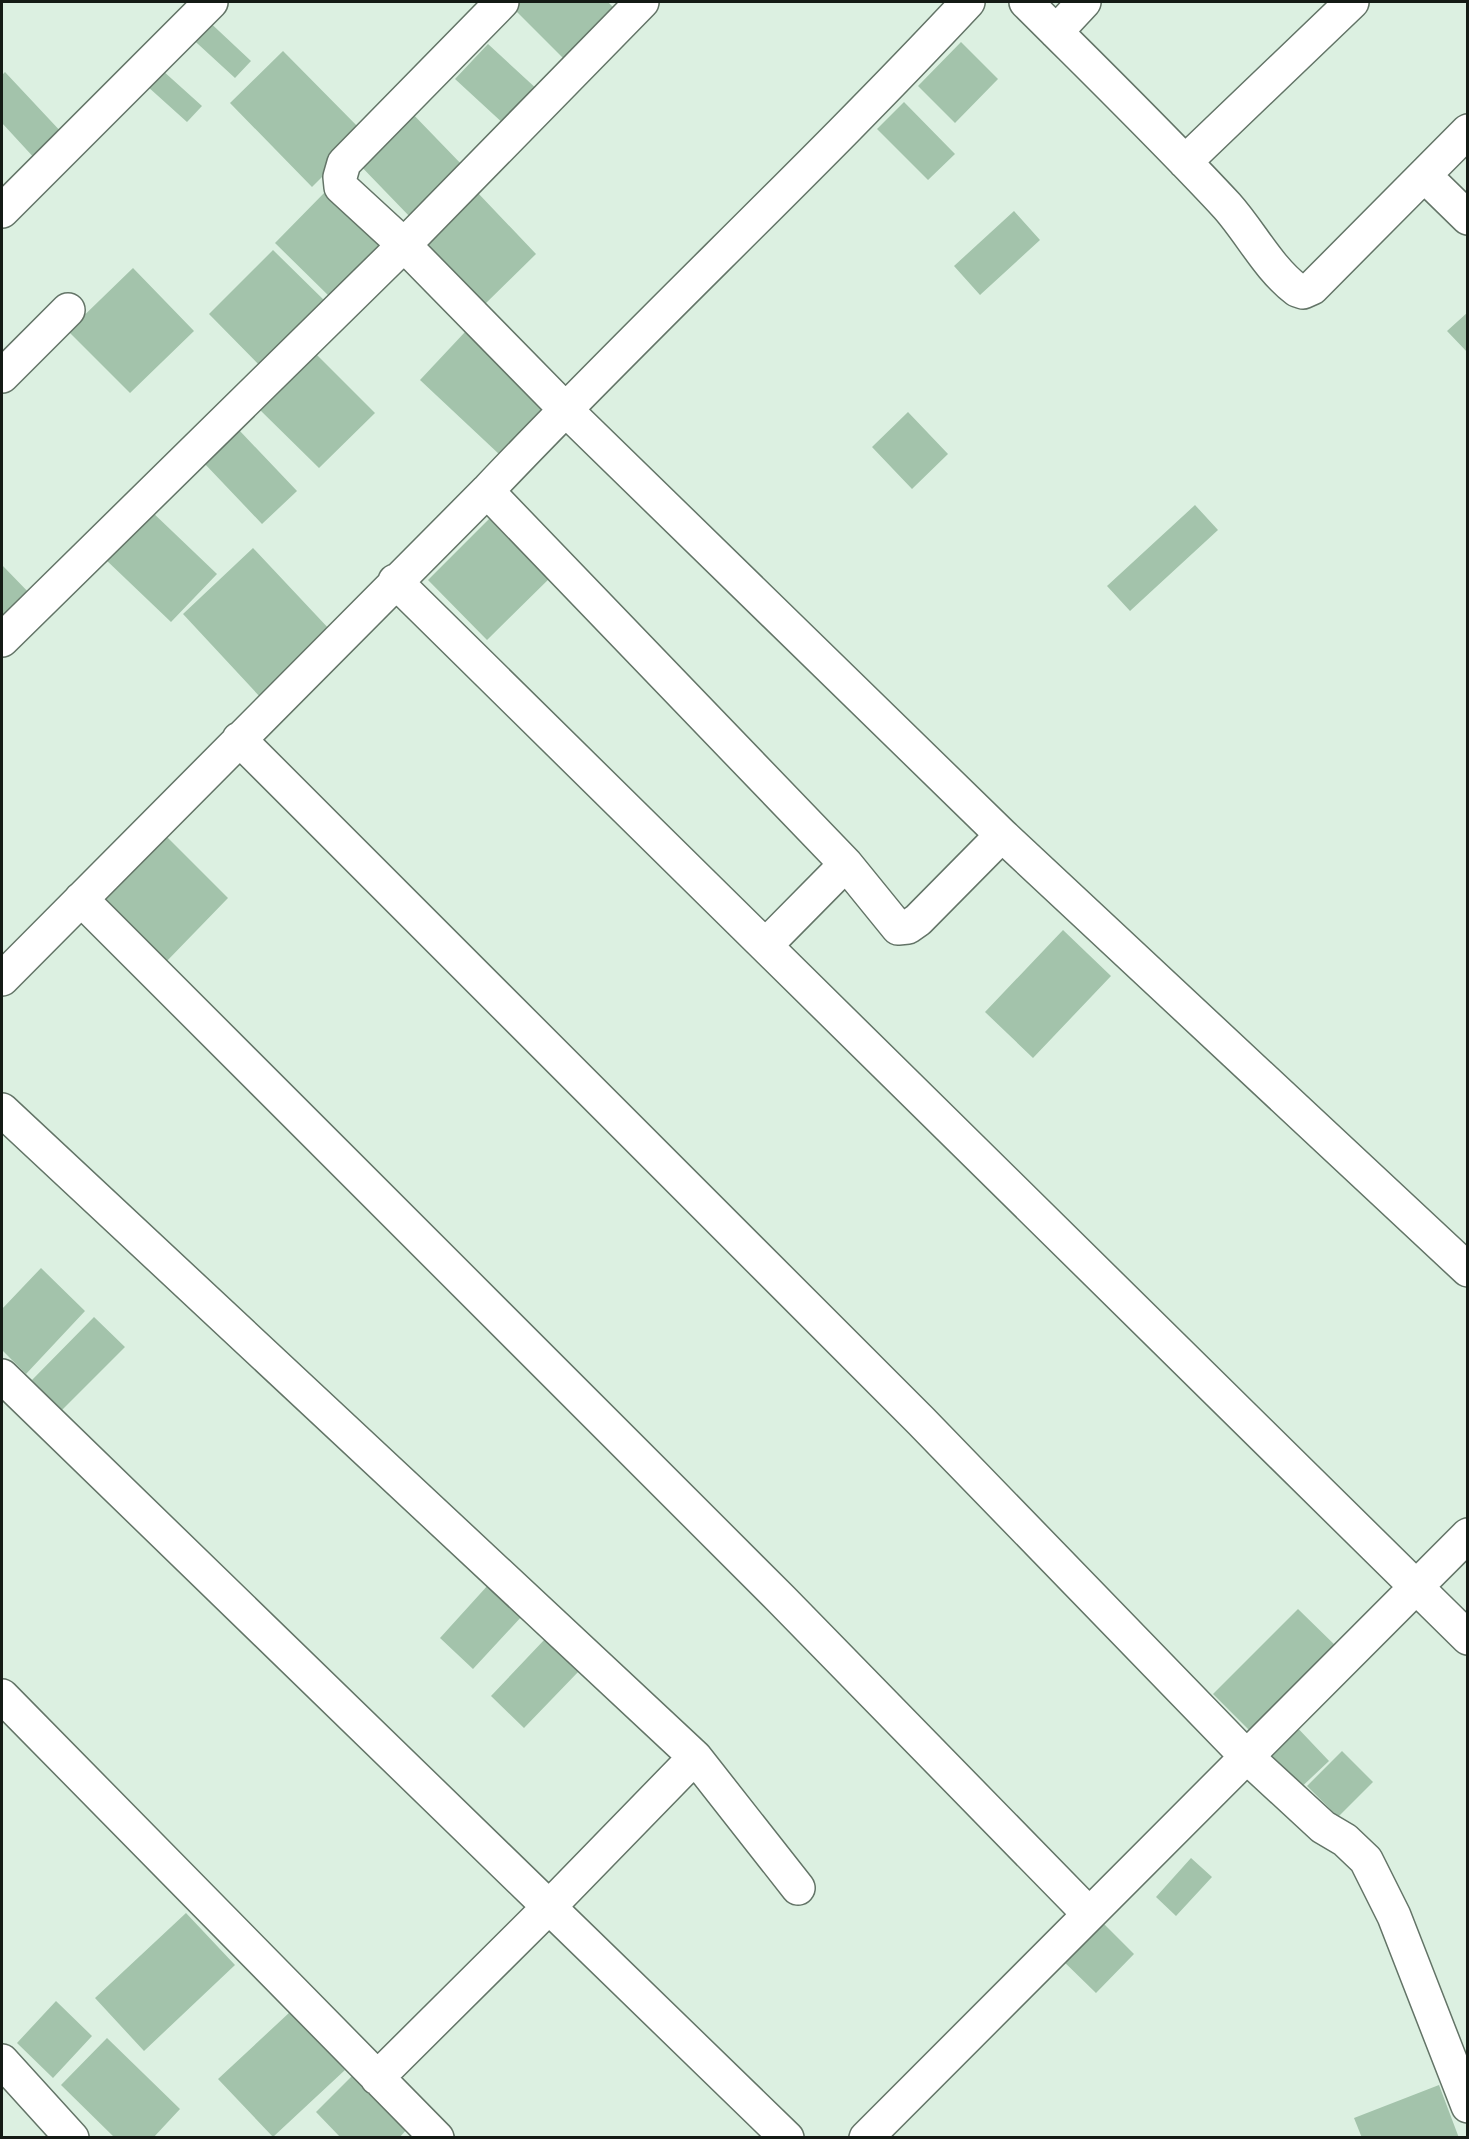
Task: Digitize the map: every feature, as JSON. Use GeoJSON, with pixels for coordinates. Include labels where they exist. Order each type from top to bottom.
{"type":"FeatureCollection","features":[{"type":"Feature","properties":{"kind":"street"},"geometry":{"type":"LineString","coordinates":[[2,211],[211,2]]}},
{"type":"Feature","properties":{"kind":"street"},"geometry":{"type":"LineString","coordinates":[[502,2],[344,164],[340,177],[341,187],[404,245],[565,409],[1002,835],[1467,1270]]}},
{"type":"Feature","properties":{"kind":"street"},"geometry":{"type":"LineString","coordinates":[[2,640],[404,245],[642,2]]}},
{"type":"Feature","properties":{"kind":"street"},"geometry":{"type":"LineString","coordinates":[[2,979],[395,581],[487,491],[565,409],[766,211],[968,2]]}},
{"type":"Feature","properties":{"kind":"street"},"geometry":{"type":"LineString","coordinates":[[1026,2],[1229,208],[1289,284],[1303,292],[1312,288],[1467,131]]}},
{"type":"Feature","properties":{"kind":"street"},"geometry":{"type":"LineString","coordinates":[[1056,32],[1084,2]]}},
{"type":"Feature","properties":{"kind":"street"},"geometry":{"type":"LineString","coordinates":[[1185,162],[1352,2]]}},
{"type":"Feature","properties":{"kind":"street"},"geometry":{"type":"LineString","coordinates":[[1425,176],[1467,218]]}},
{"type":"Feature","properties":{"kind":"street"},"geometry":{"type":"LineString","coordinates":[[2,376],[68,310]]}},
{"type":"Feature","properties":{"kind":"street"},"geometry":{"type":"LineString","coordinates":[[487,491],[846,864],[898,928],[908,927],[1002,835]]}},
{"type":"Feature","properties":{"kind":"street"},"geometry":{"type":"LineString","coordinates":[[395,581],[1467,1638]]}},
{"type":"Feature","properties":{"kind":"street"},"geometry":{"type":"LineString","coordinates":[[239,739],[921,1421],[1246,1756],[1323,1827],[1345,1840],[1366,1860],[1397,1925],[1467,2106]]}},
{"type":"Feature","properties":{"kind":"street"},"geometry":{"type":"LineString","coordinates":[[766,945],[846,864]]}},
{"type":"Feature","properties":{"kind":"street"},"geometry":{"type":"LineString","coordinates":[[81,899],[774,1591],[1089,1914]]}},
{"type":"Feature","properties":{"kind":"street"},"geometry":{"type":"LineString","coordinates":[[2,1110],[695,1756],[798,1888]]}},
{"type":"Feature","properties":{"kind":"street"},"geometry":{"type":"LineString","coordinates":[[2,1378],[787,2138]]}},
{"type":"Feature","properties":{"kind":"street"},"geometry":{"type":"LineString","coordinates":[[866,2138],[1467,1535]]}},
{"type":"Feature","properties":{"kind":"street"},"geometry":{"type":"LineString","coordinates":[[2,1696],[437,2138]]}},
{"type":"Feature","properties":{"kind":"street"},"geometry":{"type":"LineString","coordinates":[[377,2078],[549,1907],[695,1756]]}},
{"type":"Feature","properties":{"kind":"street"},"geometry":{"type":"LineString","coordinates":[[2,2061],[72,2138]]}},
{"type":"Feature","properties":{"kind":"building"},"geometry":{"type":"Polygon","coordinates":[[[521,2],[608,2],[618,12],[567,62],[514,9],[521,2]]]}},
{"type":"Feature","properties":{"kind":"building"},"geometry":{"type":"Polygon","coordinates":[[[203,16],[251,61],[235,78],[186,33],[203,16]]]}},
{"type":"Feature","properties":{"kind":"building"},"geometry":{"type":"Polygon","coordinates":[[[961,42],[998,79],[955,123],[918,86],[961,42]]]}},
{"type":"Feature","properties":{"kind":"building"},"geometry":{"type":"Polygon","coordinates":[[[488,44],[539,91],[506,126],[455,79],[488,44]]]}},
{"type":"Feature","properties":{"kind":"building"},"geometry":{"type":"Polygon","coordinates":[[[283,51],[365,134],[312,187],[230,103],[283,51]]]}},
{"type":"Feature","properties":{"kind":"building"},"geometry":{"type":"Polygon","coordinates":[[[162,70],[202,106],[187,122],[147,86],[162,70]]]}},
{"type":"Feature","properties":{"kind":"building"},"geometry":{"type":"Polygon","coordinates":[[[5,72],[64,135],[37,161],[2,123],[2,75],[5,72]]]}},
{"type":"Feature","properties":{"kind":"building"},"geometry":{"type":"Polygon","coordinates":[[[904,102],[955,154],[928,180],[877,129],[904,102]]]}},
{"type":"Feature","properties":{"kind":"building"},"geometry":{"type":"Polygon","coordinates":[[[407,108],[465,168],[412,219],[354,159],[407,108]]]}},
{"type":"Feature","properties":{"kind":"building"},"geometry":{"type":"Polygon","coordinates":[[[327,190],[385,248],[333,300],[275,243],[327,190]]]}},
{"type":"Feature","properties":{"kind":"building"},"geometry":{"type":"Polygon","coordinates":[[[477,192],[536,254],[484,305],[424,244],[477,192]]]}},
{"type":"Feature","properties":{"kind":"building"},"geometry":{"type":"Polygon","coordinates":[[[1014,211],[1040,240],[980,295],[954,266],[1014,211]]]}},
{"type":"Feature","properties":{"kind":"building"},"geometry":{"type":"Polygon","coordinates":[[[273,250],[329,305],[264,370],[209,314],[273,250]]]}},
{"type":"Feature","properties":{"kind":"building"},"geometry":{"type":"Polygon","coordinates":[[[133,268],[194,331],[130,393],[68,331],[133,268]]]}},
{"type":"Feature","properties":{"kind":"building"},"geometry":{"type":"Polygon","coordinates":[[[1468,312],[1468,353],[1447,331],[1468,312]]]}},
{"type":"Feature","properties":{"kind":"building"},"geometry":{"type":"Polygon","coordinates":[[[465,332],[544,408],[500,455],[420,380],[465,332]]]}},
{"type":"Feature","properties":{"kind":"building"},"geometry":{"type":"Polygon","coordinates":[[[315,353],[375,413],[319,468],[259,409],[315,353]]]}},
{"type":"Feature","properties":{"kind":"building"},"geometry":{"type":"Polygon","coordinates":[[[908,412],[948,454],[912,489],[872,447],[908,412]]]}},
{"type":"Feature","properties":{"kind":"building"},"geometry":{"type":"Polygon","coordinates":[[[239,430],[297,491],[262,524],[204,463],[239,430]]]}},
{"type":"Feature","properties":{"kind":"building"},"geometry":{"type":"Polygon","coordinates":[[[1195,505],[1218,530],[1130,611],[1107,586],[1195,505]]]}},
{"type":"Feature","properties":{"kind":"building"},"geometry":{"type":"Polygon","coordinates":[[[150,510],[217,574],[171,622],[104,558],[150,510]]]}},
{"type":"Feature","properties":{"kind":"building"},"geometry":{"type":"Polygon","coordinates":[[[496,512],[556,572],[487,640],[428,580],[496,512]]]}},
{"type":"Feature","properties":{"kind":"building"},"geometry":{"type":"Polygon","coordinates":[[[253,548],[331,631],[261,698],[183,614],[253,548]]]}},
{"type":"Feature","properties":{"kind":"building"},"geometry":{"type":"Polygon","coordinates":[[[2,565],[34,598],[2,630],[2,565]]]}},
{"type":"Feature","properties":{"kind":"building"},"geometry":{"type":"Polygon","coordinates":[[[164,834],[228,898],[164,964],[99,900],[164,834]]]}},
{"type":"Feature","properties":{"kind":"building"},"geometry":{"type":"Polygon","coordinates":[[[1063,930],[1111,976],[1033,1058],[985,1012],[1063,930]]]}},
{"type":"Feature","properties":{"kind":"building"},"geometry":{"type":"Polygon","coordinates":[[[41,1268],[85,1311],[26,1374],[2,1350],[2,1309],[41,1268]]]}},
{"type":"Feature","properties":{"kind":"building"},"geometry":{"type":"Polygon","coordinates":[[[94,1317],[125,1347],[62,1410],[32,1380],[94,1317]]]}},
{"type":"Feature","properties":{"kind":"building"},"geometry":{"type":"Polygon","coordinates":[[[489,1584],[523,1615],[473,1669],[440,1638],[489,1584]]]}},
{"type":"Feature","properties":{"kind":"building"},"geometry":{"type":"Polygon","coordinates":[[[1298,1609],[1340,1650],[1254,1735],[1213,1694],[1298,1609]]]}},
{"type":"Feature","properties":{"kind":"building"},"geometry":{"type":"Polygon","coordinates":[[[545,1639],[579,1671],[524,1728],[491,1696],[545,1639]]]}},
{"type":"Feature","properties":{"kind":"building"},"geometry":{"type":"Polygon","coordinates":[[[1292,1722],[1329,1761],[1293,1795],[1256,1756],[1292,1722]]]}},
{"type":"Feature","properties":{"kind":"building"},"geometry":{"type":"Polygon","coordinates":[[[1342,1751],[1373,1782],[1338,1817],[1307,1786],[1342,1751]]]}},
{"type":"Feature","properties":{"kind":"building"},"geometry":{"type":"Polygon","coordinates":[[[1191,1858],[1212,1877],[1176,1916],[1156,1897],[1191,1858]]]}},
{"type":"Feature","properties":{"kind":"building"},"geometry":{"type":"Polygon","coordinates":[[[186,1913],[235,1965],[144,2051],[95,1998],[186,1913]]]}},
{"type":"Feature","properties":{"kind":"building"},"geometry":{"type":"Polygon","coordinates":[[[1095,1915],[1134,1954],[1096,1993],[1057,1955],[1095,1915]]]}},
{"type":"Feature","properties":{"kind":"building"},"geometry":{"type":"Polygon","coordinates":[[[56,2001],[92,2036],[53,2078],[17,2043],[56,2001]]]}},
{"type":"Feature","properties":{"kind":"building"},"geometry":{"type":"Polygon","coordinates":[[[290,2012],[345,2070],[273,2137],[218,2079],[290,2012]]]}},
{"type":"Feature","properties":{"kind":"building"},"geometry":{"type":"Polygon","coordinates":[[[107,2038],[180,2109],[153,2138],[115,2138],[61,2085],[107,2038]]]}},
{"type":"Feature","properties":{"kind":"building"},"geometry":{"type":"Polygon","coordinates":[[[354,2074],[408,2128],[399,2138],[341,2138],[316,2112],[354,2074]]]}},
{"type":"Feature","properties":{"kind":"building"},"geometry":{"type":"Polygon","coordinates":[[[1439,2085],[1459,2138],[1362,2138],[1354,2118],[1439,2085]]]}}]}
